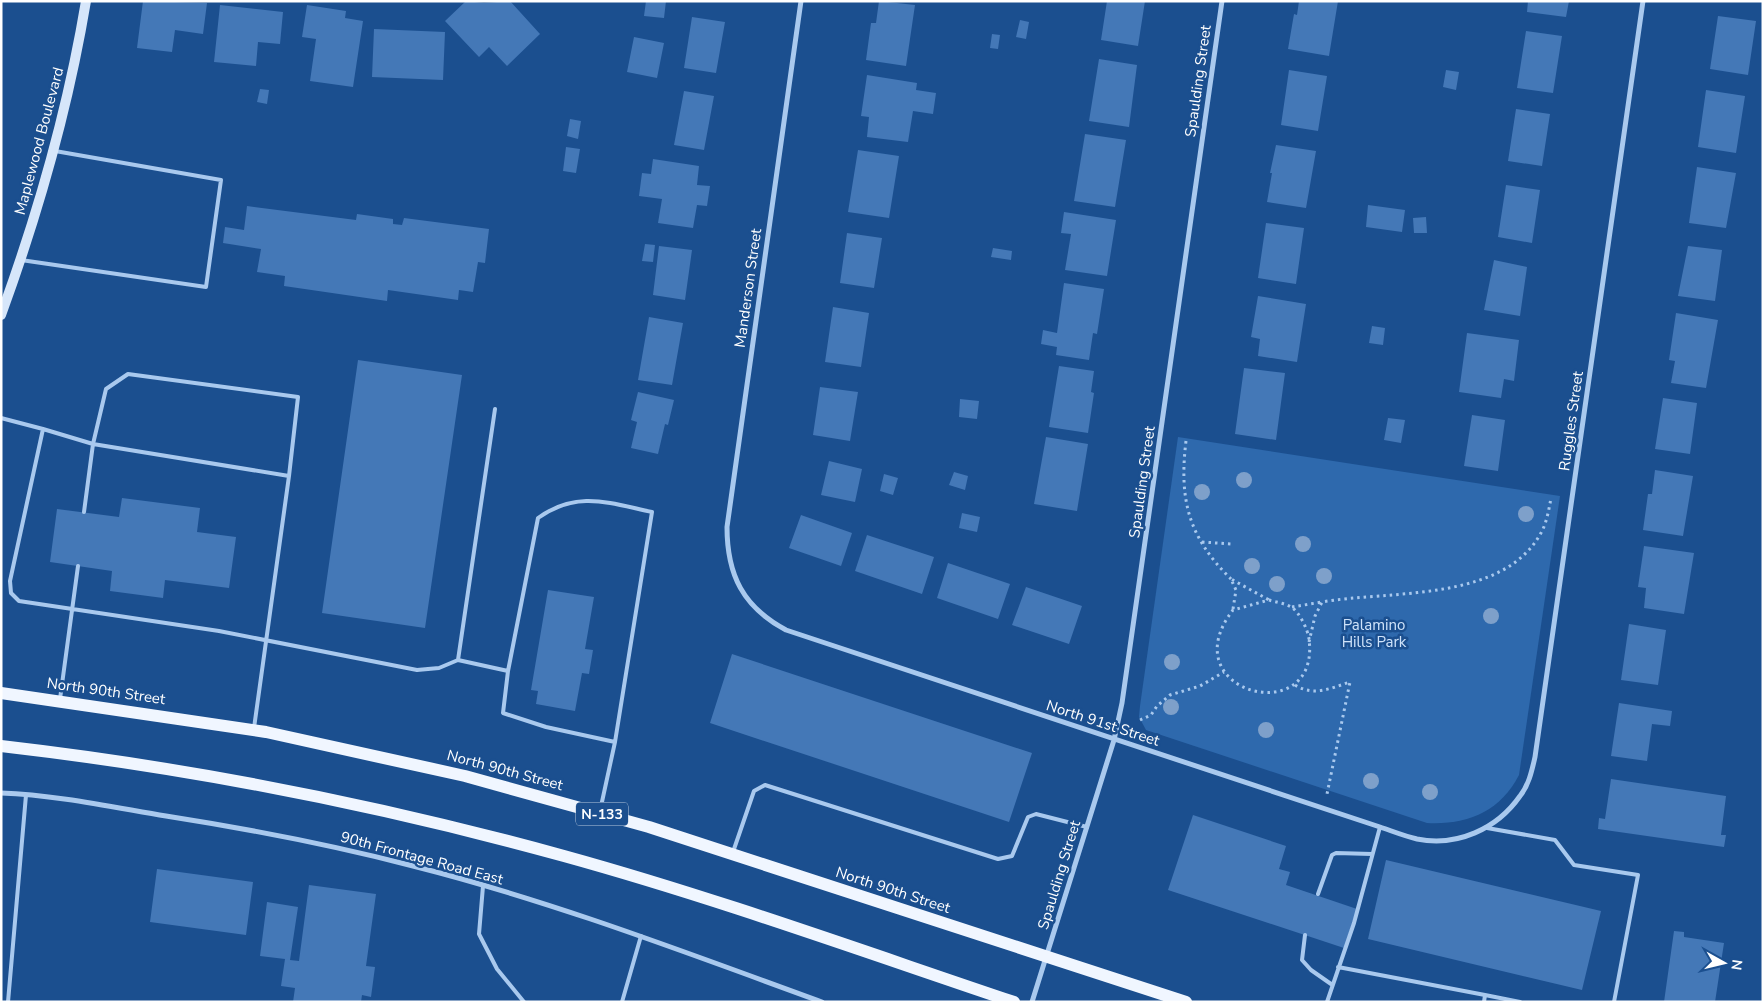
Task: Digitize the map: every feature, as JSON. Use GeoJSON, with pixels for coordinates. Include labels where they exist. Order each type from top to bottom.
{"type":"FeatureCollection","features":[{"type":"Feature","properties":{"kind":"main road","name":"North 90th Street"},"geometry":{"type":"LineString","coordinates":[[1,693],[253,730],[465,776],[600,813],[733,854],[1186,1002]]}},
{"type":"Feature","properties":{"kind":"main road"},"geometry":{"type":"LineString","coordinates":[[1,746],[216,777],[412,816],[564,856],[649,882],[1014,1002]]}},
{"type":"Feature","properties":{"kind":"street","name":"Maplewood Boulevard"},"geometry":{"type":"LineString","coordinates":[[1,314],[21,260],[54,151],[78,47],[86,1]]}},
{"type":"Feature","properties":{"kind":"street","name":"Manderson Street"},"geometry":{"type":"LineString","coordinates":[[734,578],[727,550],[727,527],[801,1]]}},
{"type":"Feature","properties":{"kind":"street","name":"Spaulding Street"},"geometry":{"type":"LineString","coordinates":[[1047,957],[1114,740],[1122,703],[1222,1]]}},
{"type":"Feature","properties":{"kind":"street","name":"Ruggles Street"},"geometry":{"type":"LineString","coordinates":[[1487,828],[1520,796],[1529,780],[1535,757],[1644,1]]}},
{"type":"Feature","properties":{"kind":"street","name":"North 91st Street"},"geometry":{"type":"LineString","coordinates":[[734,578],[749,602],[770,621],[786,630],[1114,740],[1417,838],[1440,841],[1464,837],[1487,828]]}},
{"type":"Feature","properties":{"kind":"street","name":"90th Frontage Road East"},"geometry":{"type":"LineString","coordinates":[[1,792],[195,820],[414,866],[641,936],[822,1002]]}},
{"type":"Feature","properties":{"kind":"street"},"geometry":{"type":"LineString","coordinates":[[1032,1002],[1047,957]]}},
{"type":"Feature","properties":{"kind":"lane"},"geometry":{"type":"LineString","coordinates":[[21,260],[206,287],[221,180],[54,151]]}},
{"type":"Feature","properties":{"kind":"lane"},"geometry":{"type":"LineString","coordinates":[[84,512],[92,444],[106,390],[128,374],[298,397],[267,641],[253,730]]}},
{"type":"Feature","properties":{"kind":"lane"},"geometry":{"type":"LineString","coordinates":[[458,660],[495,409]]}},
{"type":"Feature","properties":{"kind":"lane"},"geometry":{"type":"LineString","coordinates":[[1,418],[92,444],[288,476]]}},
{"type":"Feature","properties":{"kind":"lane"},"geometry":{"type":"LineString","coordinates":[[43,429],[10,581],[11,593],[20,600],[267,641],[417,670],[439,668],[458,660],[508,671]]}},
{"type":"Feature","properties":{"kind":"lane"},"geometry":{"type":"LineString","coordinates":[[600,813],[615,742],[652,512],[595,500],[571,501],[552,508],[538,518],[508,671],[503,713],[546,727],[615,742]]}},
{"type":"Feature","properties":{"kind":"lane"},"geometry":{"type":"LineString","coordinates":[[59,701],[74,609],[78,566]]}},
{"type":"Feature","properties":{"kind":"lane"},"geometry":{"type":"LineString","coordinates":[[733,854],[754,791],[765,785],[998,859],[1012,856],[1028,817],[1036,814],[1087,827]]}},
{"type":"Feature","properties":{"kind":"lane"},"geometry":{"type":"LineString","coordinates":[[8,1002],[26,795]]}},
{"type":"Feature","properties":{"kind":"lane"},"geometry":{"type":"LineString","coordinates":[[1327,1002],[1331,984],[1354,923],[1380,827]]}},
{"type":"Feature","properties":{"kind":"lane"},"geometry":{"type":"LineString","coordinates":[[1487,828],[1555,840],[1574,865],[1638,875],[1614,1002]]}},
{"type":"Feature","properties":{"kind":"lane"},"geometry":{"type":"LineString","coordinates":[[1318,894],[1332,855],[1336,853],[1372,854]]}},
{"type":"Feature","properties":{"kind":"lane"},"geometry":{"type":"LineString","coordinates":[[483,886],[479,934],[497,969],[524,1002]]}},
{"type":"Feature","properties":{"kind":"lane"},"geometry":{"type":"LineString","coordinates":[[1304,935],[1302,960],[1311,970],[1331,984]]}},
{"type":"Feature","properties":{"kind":"lane"},"geometry":{"type":"LineString","coordinates":[[622,1002],[641,936]]}},
{"type":"Feature","properties":{"kind":"lane"},"geometry":{"type":"LineString","coordinates":[[1338,967],[1520,1002]]}},
{"type":"Feature","properties":{"kind":"lane"},"geometry":{"type":"LineString","coordinates":[[1484,1002],[1485,996]]}},
{"type":"Feature","properties":{"kind":"path"},"geometry":{"type":"LineString","coordinates":[[1186,441],[1183,466],[1185,504],[1189,520],[1201,542],[1217,566],[1231,578],[1269,600],[1292,607],[1342,598],[1434,592],[1491,575],[1525,554],[1536,541],[1546,520],[1552,498]]}},
{"type":"Feature","properties":{"kind":"path"},"geometry":{"type":"LineString","coordinates":[[1201,542],[1231,544]]}},
{"type":"Feature","properties":{"kind":"path"},"geometry":{"type":"LineString","coordinates":[[1231,578],[1236,590],[1233,610],[1219,639],[1218,652],[1224,672],[1234,683],[1256,693],[1278,692],[1295,685],[1307,663],[1315,616],[1322,602]]}},
{"type":"Feature","properties":{"kind":"path"},"geometry":{"type":"LineString","coordinates":[[1233,610],[1269,600]]}},
{"type":"Feature","properties":{"kind":"path"},"geometry":{"type":"LineString","coordinates":[[1292,607],[1304,623],[1310,642]]}},
{"type":"Feature","properties":{"kind":"path"},"geometry":{"type":"LineString","coordinates":[[1140,720],[1151,715],[1157,706],[1170,695],[1200,686],[1224,672]]}},
{"type":"Feature","properties":{"kind":"path"},"geometry":{"type":"LineString","coordinates":[[1295,685],[1310,692],[1329,689],[1350,682],[1324,808]]}},
{"type":"Feature","properties":{"kind":"green space","name":"Palamino Hills Park"},"geometry":{"type":"Polygon","coordinates":[[[1178,437],[1560,496],[1519,775],[1511,788],[1492,807],[1481,814],[1456,822],[1427,823],[1146,730],[1139,717],[1140,706],[1178,437]]]}},
{"type":"Feature","properties":{"kind":"building"},"geometry":{"type":"Polygon","coordinates":[[[143,1],[207,3],[203,34],[175,30],[172,52],[137,48],[143,1]]]}},
{"type":"Feature","properties":{"kind":"building"},"geometry":{"type":"Polygon","coordinates":[[[466,1],[484,3],[510,1],[540,34],[507,66],[489,47],[479,57],[445,21],[466,1]]]}},
{"type":"Feature","properties":{"kind":"building"},"geometry":{"type":"Polygon","coordinates":[[[646,1],[666,1],[664,18],[644,16],[646,1]]]}},
{"type":"Feature","properties":{"kind":"building"},"geometry":{"type":"Polygon","coordinates":[[[879,1],[915,5],[906,66],[866,60],[871,23],[876,23],[879,1]]]}},
{"type":"Feature","properties":{"kind":"building"},"geometry":{"type":"Polygon","coordinates":[[[1107,1],[1145,1],[1138,46],[1101,40],[1107,1]]]}},
{"type":"Feature","properties":{"kind":"building"},"geometry":{"type":"Polygon","coordinates":[[[1299,1],[1338,1],[1329,56],[1288,49],[1294,14],[1297,15],[1299,1]]]}},
{"type":"Feature","properties":{"kind":"building"},"geometry":{"type":"Polygon","coordinates":[[[1528,1],[1569,1],[1566,17],[1527,12],[1528,1]]]}},
{"type":"Feature","properties":{"kind":"building"},"geometry":{"type":"Polygon","coordinates":[[[220,5],[283,12],[280,44],[258,42],[256,66],[214,62],[220,5]]]}},
{"type":"Feature","properties":{"kind":"building"},"geometry":{"type":"Polygon","coordinates":[[[307,5],[346,11],[345,18],[363,21],[353,87],[310,81],[316,39],[302,37],[307,5]]]}},
{"type":"Feature","properties":{"kind":"building"},"geometry":{"type":"Polygon","coordinates":[[[1718,16],[1756,21],[1748,75],[1710,69],[1718,16]]]}},
{"type":"Feature","properties":{"kind":"building"},"geometry":{"type":"Polygon","coordinates":[[[692,17],[725,22],[716,73],[684,68],[692,17]]]}},
{"type":"Feature","properties":{"kind":"building"},"geometry":{"type":"Polygon","coordinates":[[[1020,20],[1029,22],[1026,39],[1016,37],[1020,20]]]}},
{"type":"Feature","properties":{"kind":"building"},"geometry":{"type":"Polygon","coordinates":[[[374,29],[445,32],[443,80],[372,77],[374,29]]]}},
{"type":"Feature","properties":{"kind":"building"},"geometry":{"type":"Polygon","coordinates":[[[1526,31],[1562,36],[1553,93],[1517,88],[1526,31]]]}},
{"type":"Feature","properties":{"kind":"building"},"geometry":{"type":"Polygon","coordinates":[[[992,34],[1000,35],[998,49],[990,48],[992,34]]]}},
{"type":"Feature","properties":{"kind":"building"},"geometry":{"type":"Polygon","coordinates":[[[634,37],[664,43],[657,78],[627,72],[634,37]]]}},
{"type":"Feature","properties":{"kind":"building"},"geometry":{"type":"Polygon","coordinates":[[[1099,59],[1137,65],[1129,127],[1089,121],[1099,59]]]}},
{"type":"Feature","properties":{"kind":"building"},"geometry":{"type":"Polygon","coordinates":[[[1289,70],[1327,76],[1318,131],[1281,125],[1289,70]]]}},
{"type":"Feature","properties":{"kind":"building"},"geometry":{"type":"Polygon","coordinates":[[[1446,70],[1459,72],[1456,90],[1443,87],[1446,70]]]}},
{"type":"Feature","properties":{"kind":"building"},"geometry":{"type":"Polygon","coordinates":[[[867,75],[917,83],[916,90],[936,93],[933,114],[913,111],[908,142],[867,137],[869,117],[861,116],[867,75]]]}},
{"type":"Feature","properties":{"kind":"building"},"geometry":{"type":"Polygon","coordinates":[[[260,89],[269,90],[267,104],[257,102],[260,89]]]}},
{"type":"Feature","properties":{"kind":"building"},"geometry":{"type":"Polygon","coordinates":[[[1706,90],[1745,96],[1736,153],[1698,147],[1706,90]]]}},
{"type":"Feature","properties":{"kind":"building"},"geometry":{"type":"Polygon","coordinates":[[[684,91],[714,96],[704,150],[674,145],[684,91]]]}},
{"type":"Feature","properties":{"kind":"building"},"geometry":{"type":"Polygon","coordinates":[[[1516,109],[1550,114],[1542,166],[1508,161],[1516,109]]]}},
{"type":"Feature","properties":{"kind":"building"},"geometry":{"type":"Polygon","coordinates":[[[570,119],[581,121],[578,139],[567,136],[570,119]]]}},
{"type":"Feature","properties":{"kind":"building"},"geometry":{"type":"Polygon","coordinates":[[[1085,134],[1126,140],[1115,207],[1074,201],[1085,134]]]}},
{"type":"Feature","properties":{"kind":"building"},"geometry":{"type":"Polygon","coordinates":[[[1276,145],[1316,151],[1306,208],[1267,202],[1272,173],[1270,173],[1276,145]]]}},
{"type":"Feature","properties":{"kind":"building"},"geometry":{"type":"Polygon","coordinates":[[[566,147],[580,149],[576,173],[563,171],[566,147]]]}},
{"type":"Feature","properties":{"kind":"building"},"geometry":{"type":"Polygon","coordinates":[[[858,150],[899,156],[889,218],[848,212],[858,150]]]}},
{"type":"Feature","properties":{"kind":"building"},"geometry":{"type":"Polygon","coordinates":[[[653,159],[699,166],[697,185],[710,186],[707,206],[697,205],[693,228],[658,223],[662,199],[639,196],[642,173],[651,174],[653,159]]]}},
{"type":"Feature","properties":{"kind":"building"},"geometry":{"type":"Polygon","coordinates":[[[1697,167],[1736,173],[1726,228],[1689,223],[1697,167]]]}},
{"type":"Feature","properties":{"kind":"building"},"geometry":{"type":"Polygon","coordinates":[[[1506,185],[1540,190],[1532,243],[1498,237],[1506,185]]]}},
{"type":"Feature","properties":{"kind":"building"},"geometry":{"type":"Polygon","coordinates":[[[1368,205],[1405,210],[1402,232],[1366,227],[1368,205]]]}},
{"type":"Feature","properties":{"kind":"building"},"geometry":{"type":"Polygon","coordinates":[[[247,206],[356,220],[357,214],[393,219],[393,224],[402,225],[404,218],[489,229],[485,263],[478,262],[473,292],[459,290],[458,300],[388,290],[387,301],[284,286],[285,276],[257,272],[261,249],[223,243],[225,227],[244,230],[247,206]]]}},
{"type":"Feature","properties":{"kind":"building"},"geometry":{"type":"Polygon","coordinates":[[[1064,212],[1116,220],[1107,276],[1065,270],[1071,234],[1061,233],[1064,212]]]}},
{"type":"Feature","properties":{"kind":"building"},"geometry":{"type":"Polygon","coordinates":[[[1426,217],[1427,233],[1414,233],[1413,218],[1426,217]]]}},
{"type":"Feature","properties":{"kind":"building"},"geometry":{"type":"Polygon","coordinates":[[[1266,223],[1304,228],[1296,284],[1258,278],[1266,223]]]}},
{"type":"Feature","properties":{"kind":"building"},"geometry":{"type":"Polygon","coordinates":[[[847,233],[882,238],[874,288],[840,283],[847,233]]]}},
{"type":"Feature","properties":{"kind":"building"},"geometry":{"type":"Polygon","coordinates":[[[645,244],[655,245],[653,262],[642,261],[645,244]]]}},
{"type":"Feature","properties":{"kind":"building"},"geometry":{"type":"Polygon","coordinates":[[[659,246],[692,250],[685,300],[653,295],[659,246]]]}},
{"type":"Feature","properties":{"kind":"building"},"geometry":{"type":"Polygon","coordinates":[[[1688,246],[1722,250],[1715,301],[1678,296],[1688,246]]]}},
{"type":"Feature","properties":{"kind":"building"},"geometry":{"type":"Polygon","coordinates":[[[993,248],[1012,251],[1011,260],[991,257],[993,248]]]}},
{"type":"Feature","properties":{"kind":"building"},"geometry":{"type":"Polygon","coordinates":[[[1494,260],[1527,267],[1520,316],[1484,310],[1494,260]]]}},
{"type":"Feature","properties":{"kind":"building"},"geometry":{"type":"Polygon","coordinates":[[[1064,283],[1104,289],[1097,334],[1093,333],[1089,360],[1056,355],[1057,347],[1041,344],[1043,330],[1057,333],[1064,283]]]}},
{"type":"Feature","properties":{"kind":"building"},"geometry":{"type":"Polygon","coordinates":[[[1258,296],[1306,304],[1297,362],[1258,356],[1260,339],[1251,337],[1258,296]]]}},
{"type":"Feature","properties":{"kind":"building"},"geometry":{"type":"Polygon","coordinates":[[[833,307],[869,313],[861,367],[825,362],[833,307]]]}},
{"type":"Feature","properties":{"kind":"building"},"geometry":{"type":"Polygon","coordinates":[[[1676,313],[1718,320],[1706,388],[1671,383],[1675,361],[1669,360],[1676,313]]]}},
{"type":"Feature","properties":{"kind":"building"},"geometry":{"type":"Polygon","coordinates":[[[649,317],[683,323],[672,385],[638,380],[649,317]]]}},
{"type":"Feature","properties":{"kind":"building"},"geometry":{"type":"Polygon","coordinates":[[[1372,326],[1385,328],[1383,345],[1369,343],[1372,326]]]}},
{"type":"Feature","properties":{"kind":"building"},"geometry":{"type":"Polygon","coordinates":[[[1467,333],[1519,340],[1514,381],[1504,379],[1501,398],[1459,392],[1467,333]]]}},
{"type":"Feature","properties":{"kind":"building"},"geometry":{"type":"Polygon","coordinates":[[[358,360],[462,375],[425,628],[322,613],[358,360]]]}},
{"type":"Feature","properties":{"kind":"building"},"geometry":{"type":"Polygon","coordinates":[[[1059,366],[1094,371],[1091,392],[1094,393],[1088,433],[1049,427],[1059,366]]]}},
{"type":"Feature","properties":{"kind":"building"},"geometry":{"type":"Polygon","coordinates":[[[1244,368],[1285,373],[1276,440],[1235,434],[1244,368]]]}},
{"type":"Feature","properties":{"kind":"building"},"geometry":{"type":"Polygon","coordinates":[[[820,387],[858,392],[850,441],[813,435],[820,387]]]}},
{"type":"Feature","properties":{"kind":"building"},"geometry":{"type":"Polygon","coordinates":[[[638,392],[674,400],[668,425],[665,424],[658,454],[631,448],[637,422],[631,420],[638,392]]]}},
{"type":"Feature","properties":{"kind":"building"},"geometry":{"type":"Polygon","coordinates":[[[1663,398],[1697,403],[1690,454],[1655,449],[1663,398]]]}},
{"type":"Feature","properties":{"kind":"building"},"geometry":{"type":"Polygon","coordinates":[[[960,399],[979,401],[977,419],[959,417],[960,399]]]}},
{"type":"Feature","properties":{"kind":"building"},"geometry":{"type":"Polygon","coordinates":[[[1472,415],[1505,420],[1498,471],[1464,466],[1472,415]]]}},
{"type":"Feature","properties":{"kind":"building"},"geometry":{"type":"Polygon","coordinates":[[[1388,418],[1405,420],[1401,443],[1384,440],[1388,418]]]}},
{"type":"Feature","properties":{"kind":"building"},"geometry":{"type":"Polygon","coordinates":[[[1046,437],[1088,444],[1077,511],[1034,504],[1046,437]]]}},
{"type":"Feature","properties":{"kind":"building"},"geometry":{"type":"Polygon","coordinates":[[[829,461],[862,469],[855,502],[821,495],[829,461]]]}},
{"type":"Feature","properties":{"kind":"building"},"geometry":{"type":"Polygon","coordinates":[[[1655,470],[1693,476],[1683,536],[1643,530],[1648,494],[1652,494],[1655,470]]]}},
{"type":"Feature","properties":{"kind":"building"},"geometry":{"type":"Polygon","coordinates":[[[954,472],[968,476],[965,490],[949,485],[954,472]]]}},
{"type":"Feature","properties":{"kind":"building"},"geometry":{"type":"Polygon","coordinates":[[[884,474],[898,478],[893,495],[880,491],[884,474]]]}},
{"type":"Feature","properties":{"kind":"building"},"geometry":{"type":"Polygon","coordinates":[[[122,498],[200,508],[197,532],[236,537],[229,588],[165,580],[163,598],[110,591],[112,571],[50,562],[57,509],[119,517],[122,498]]]}},
{"type":"Feature","properties":{"kind":"building"},"geometry":{"type":"Polygon","coordinates":[[[962,513],[980,517],[977,532],[959,528],[962,513]]]}},
{"type":"Feature","properties":{"kind":"building"},"geometry":{"type":"Polygon","coordinates":[[[801,515],[852,533],[841,566],[789,548],[801,515]]]}},
{"type":"Feature","properties":{"kind":"building"},"geometry":{"type":"Polygon","coordinates":[[[867,535],[934,557],[922,594],[855,571],[867,535]]]}},
{"type":"Feature","properties":{"kind":"building"},"geometry":{"type":"Polygon","coordinates":[[[1644,546],[1694,553],[1684,614],[1644,608],[1646,588],[1638,587],[1644,546]]]}},
{"type":"Feature","properties":{"kind":"building"},"geometry":{"type":"Polygon","coordinates":[[[948,563],[1010,584],[998,619],[937,598],[948,563]]]}},
{"type":"Feature","properties":{"kind":"building"},"geometry":{"type":"Polygon","coordinates":[[[1026,587],[1082,606],[1069,644],[1012,625],[1026,587]]]}},
{"type":"Feature","properties":{"kind":"building"},"geometry":{"type":"Polygon","coordinates":[[[548,590],[594,597],[585,649],[593,650],[589,674],[582,673],[575,711],[536,704],[538,691],[531,690],[548,590]]]}},
{"type":"Feature","properties":{"kind":"building"},"geometry":{"type":"Polygon","coordinates":[[[1629,624],[1666,630],[1658,685],[1621,680],[1629,624]]]}},
{"type":"Feature","properties":{"kind":"building"},"geometry":{"type":"Polygon","coordinates":[[[732,654],[1032,753],[1009,822],[710,723],[732,654]]]}},
{"type":"Feature","properties":{"kind":"building"},"geometry":{"type":"Polygon","coordinates":[[[1619,703],[1672,711],[1670,726],[1652,724],[1647,761],[1611,756],[1619,703]]]}},
{"type":"Feature","properties":{"kind":"building"},"geometry":{"type":"Polygon","coordinates":[[[1611,779],[1726,796],[1721,835],[1726,835],[1724,847],[1598,829],[1599,818],[1605,819],[1611,779]]]}},
{"type":"Feature","properties":{"kind":"building"},"geometry":{"type":"Polygon","coordinates":[[[1193,815],[1286,846],[1279,869],[1290,872],[1286,885],[1357,909],[1344,948],[1168,890],[1193,815]]]}},
{"type":"Feature","properties":{"kind":"building"},"geometry":{"type":"Polygon","coordinates":[[[1386,860],[1601,911],[1582,990],[1368,939],[1386,860]]]}},
{"type":"Feature","properties":{"kind":"building"},"geometry":{"type":"Polygon","coordinates":[[[157,869],[253,882],[246,935],[150,922],[157,869]]]}},
{"type":"Feature","properties":{"kind":"building"},"geometry":{"type":"Polygon","coordinates":[[[309,885],[376,894],[366,966],[375,967],[371,997],[362,995],[361,1002],[293,1002],[295,988],[281,986],[285,959],[260,956],[267,902],[298,907],[290,960],[299,961],[309,885]]]}},
{"type":"Feature","properties":{"kind":"building"},"geometry":{"type":"Polygon","coordinates":[[[1674,931],[1684,932],[1684,937],[1724,943],[1715,1002],[1664,1002],[1674,931]]]}}]}
